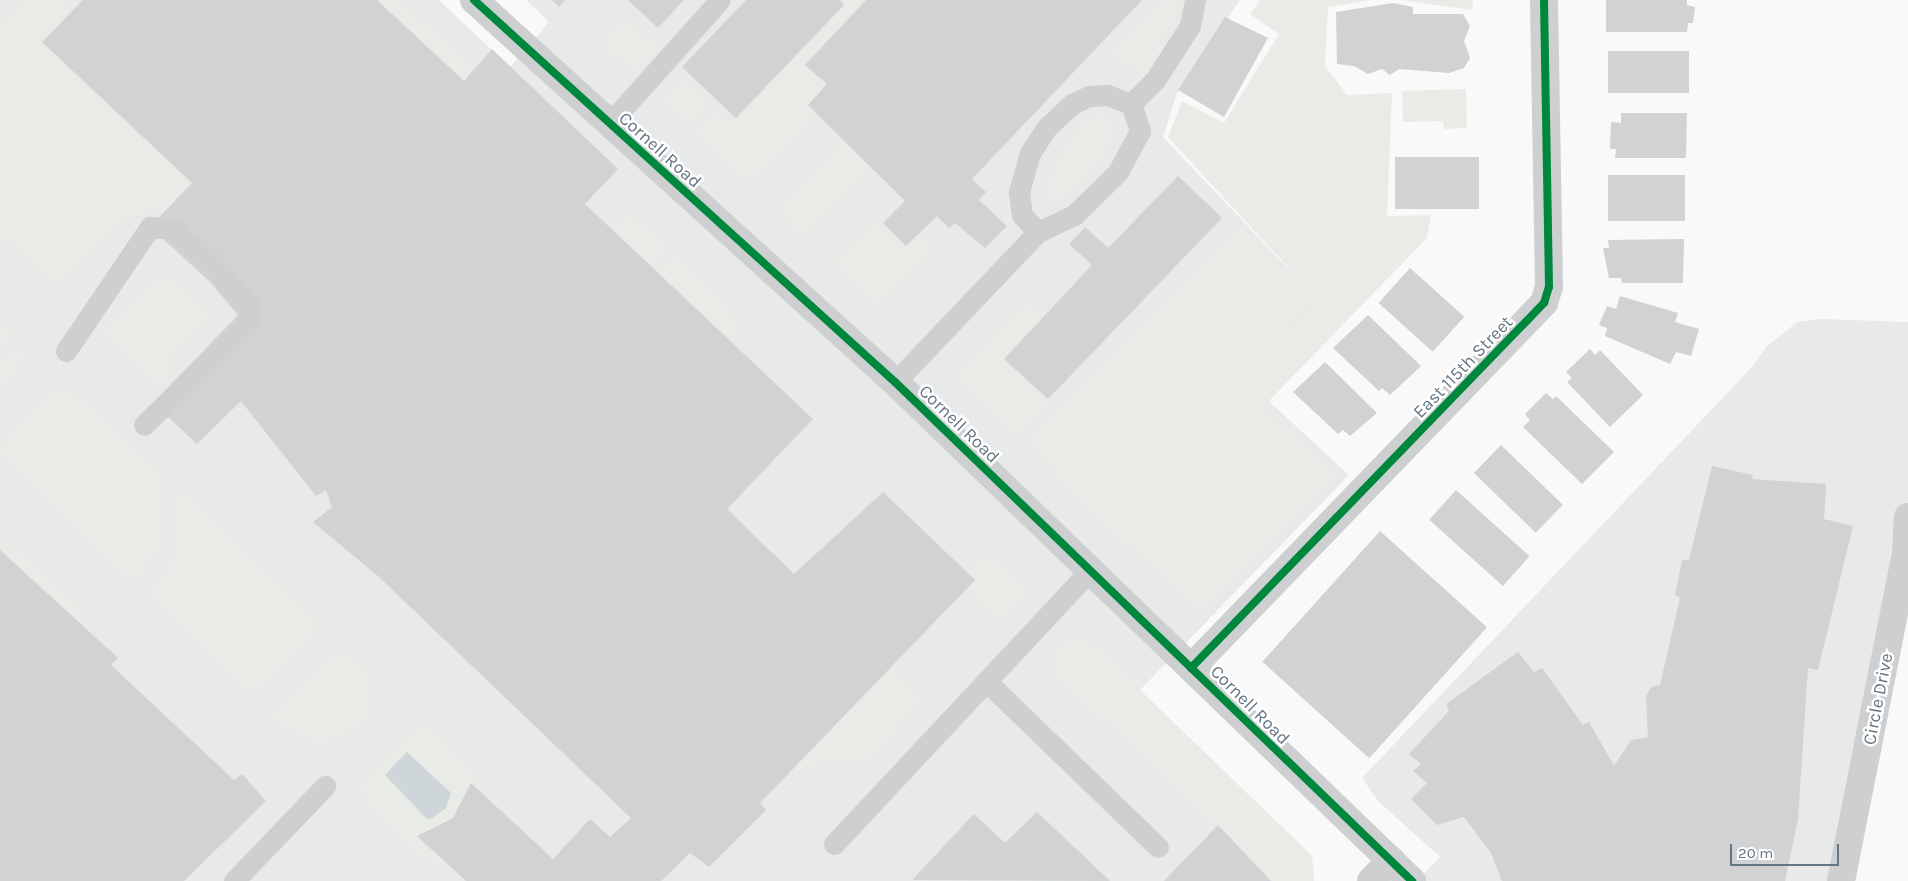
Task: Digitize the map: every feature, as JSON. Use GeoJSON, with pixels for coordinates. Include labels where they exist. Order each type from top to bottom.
{"type":"FeatureCollection","features":[{"type":"Feature","properties":{"kind":"street","name":"Cornell Road"},"geometry":{"type":"LineString","coordinates":[[474,0],[895,382],[1088,572],[1192,668],[1412,881]]}},
{"type":"Feature","properties":{"kind":"street","name":"East 115th Street"},"geometry":{"type":"LineString","coordinates":[[1192,668],[1544,303],[1549,286],[1544,0]]}},
{"type":"Feature","properties":{"kind":"street","name":"Circle Drive"},"geometry":{"type":"LineString","coordinates":[[1841,881],[1906,553],[1908,517]]}},
{"type":"Feature","properties":{"kind":"street"},"geometry":{"type":"LineString","coordinates":[[1371,881],[1391,860]]}},
{"type":"Feature","properties":{"kind":"lane"},"geometry":{"type":"LineString","coordinates":[[609,124],[720,0]]}},
{"type":"Feature","properties":{"kind":"lane"},"geometry":{"type":"LineString","coordinates":[[1131,104],[1155,80],[1190,26],[1195,0]]}},
{"type":"Feature","properties":{"kind":"lane"},"geometry":{"type":"LineString","coordinates":[[1038,232],[1022,215],[1019,192],[1030,153],[1043,133],[1072,104],[1089,96],[1107,95],[1131,104]]}},
{"type":"Feature","properties":{"kind":"lane"},"geometry":{"type":"LineString","coordinates":[[895,382],[1038,232],[1074,215],[1118,172],[1140,131],[1131,104]]}},
{"type":"Feature","properties":{"kind":"lane"},"geometry":{"type":"LineString","coordinates":[[66,351],[150,227],[174,229],[209,261],[247,302],[249,318],[144,425]]}},
{"type":"Feature","properties":{"kind":"lane"},"geometry":{"type":"LineString","coordinates":[[834,844],[1088,572]]}},
{"type":"Feature","properties":{"kind":"lane"},"geometry":{"type":"LineString","coordinates":[[986,681],[1158,846]]}},
{"type":"Feature","properties":{"kind":"lane"},"geometry":{"type":"LineString","coordinates":[[234,881],[325,786]]}},
{"type":"Feature","properties":{"kind":"shaded area"},"geometry":{"type":"Polygon","coordinates":[[[0,0],[439,0],[510,67],[549,22],[526,0],[1240,0],[1177,93],[1163,137],[1319,301],[1247,381],[1349,475],[1140,690],[1312,856],[1314,881],[0,881],[0,0]]]}},
{"type":"Feature","properties":{"kind":"shaded area"},"geometry":{"type":"Polygon","coordinates":[[[24,0],[59,0],[71,11],[61,23],[192,183],[162,213],[148,210],[127,217],[57,287],[0,233],[0,25],[24,0]]]}},
{"type":"Feature","properties":{"kind":"shaded area"},"geometry":{"type":"Polygon","coordinates":[[[377,0],[397,0],[474,69],[464,81],[377,0]]]}},
{"type":"Feature","properties":{"kind":"shaded area"},"geometry":{"type":"Polygon","coordinates":[[[840,0],[866,0],[805,65],[827,84],[816,113],[751,181],[741,176],[696,133],[717,110],[731,123],[844,5],[840,0]]]}},
{"type":"Feature","properties":{"kind":"shaded area"},"geometry":{"type":"Polygon","coordinates":[[[1187,0],[1186,13],[1180,9],[1156,44],[1164,49],[1146,80],[1113,51],[1158,3],[1187,0]]]}},
{"type":"Feature","properties":{"kind":"shaded area"},"geometry":{"type":"Polygon","coordinates":[[[1260,0],[1369,0],[1328,7],[1325,66],[1347,95],[1392,93],[1387,216],[1431,215],[1427,238],[1262,408],[1337,474],[1201,612],[1080,500],[1032,445],[1035,436],[1241,227],[1314,300],[1248,368],[1319,301],[1168,137],[1182,101],[1224,123],[1279,34],[1250,14],[1260,0]]]}},
{"type":"Feature","properties":{"kind":"shaded area"},"geometry":{"type":"Polygon","coordinates":[[[1402,0],[1473,0],[1472,10],[1402,0]]]}},
{"type":"Feature","properties":{"kind":"shaded area"},"geometry":{"type":"Polygon","coordinates":[[[624,19],[658,48],[635,73],[609,50],[610,35],[624,19]]]}},
{"type":"Feature","properties":{"kind":"shaded area"},"geometry":{"type":"Polygon","coordinates":[[[686,78],[711,102],[688,126],[663,102],[686,78]]]}},
{"type":"Feature","properties":{"kind":"shaded area"},"geometry":{"type":"Polygon","coordinates":[[[1466,89],[1467,128],[1444,129],[1443,121],[1403,122],[1402,91],[1466,89]]]}},
{"type":"Feature","properties":{"kind":"shaded area"},"geometry":{"type":"Polygon","coordinates":[[[1108,113],[1112,130],[1107,150],[1090,174],[1054,201],[1049,192],[1051,176],[1065,145],[1089,118],[1108,113]]]}},
{"type":"Feature","properties":{"kind":"shaded area"},"geometry":{"type":"Polygon","coordinates":[[[844,141],[872,168],[805,233],[796,229],[779,209],[844,141]]]}},
{"type":"Feature","properties":{"kind":"shaded area"},"geometry":{"type":"Polygon","coordinates":[[[901,197],[883,223],[906,246],[917,235],[934,250],[876,305],[835,261],[901,197]]]}},
{"type":"Feature","properties":{"kind":"shaded area"},"geometry":{"type":"Polygon","coordinates":[[[628,212],[666,247],[650,264],[612,229],[628,212]]]}},
{"type":"Feature","properties":{"kind":"shaded area"},"geometry":{"type":"Polygon","coordinates":[[[672,256],[727,306],[740,335],[732,343],[657,272],[672,256]]]}},
{"type":"Feature","properties":{"kind":"shaded area"},"geometry":{"type":"Polygon","coordinates":[[[168,276],[204,309],[205,315],[204,323],[171,356],[170,375],[159,385],[104,332],[157,277],[168,276]]]}},
{"type":"Feature","properties":{"kind":"shaded area"},"geometry":{"type":"Polygon","coordinates":[[[1025,303],[1041,319],[1004,359],[1048,402],[1015,434],[957,374],[1025,303]]]}},
{"type":"Feature","properties":{"kind":"shaded area"},"geometry":{"type":"Polygon","coordinates":[[[1821,319],[1908,322],[1908,517],[1841,881],[1417,881],[1440,857],[1378,801],[1362,778],[1752,367],[1766,347],[1797,322],[1821,319]]]}},
{"type":"Feature","properties":{"kind":"shaded area"},"geometry":{"type":"Polygon","coordinates":[[[0,321],[14,335],[0,350],[0,321]]]}},
{"type":"Feature","properties":{"kind":"shaded area"},"geometry":{"type":"Polygon","coordinates":[[[24,343],[20,365],[0,387],[0,367],[24,343]]]}},
{"type":"Feature","properties":{"kind":"shaded area"},"geometry":{"type":"Polygon","coordinates":[[[65,386],[164,477],[162,541],[135,583],[2,455],[5,440],[52,392],[65,386]]]}},
{"type":"Feature","properties":{"kind":"shaded area"},"geometry":{"type":"Polygon","coordinates":[[[177,488],[315,620],[316,629],[309,638],[253,694],[150,595],[167,573],[180,540],[177,488]]]}},
{"type":"Feature","properties":{"kind":"shaded area"},"geometry":{"type":"Polygon","coordinates":[[[0,537],[84,613],[75,622],[0,554],[0,537]]]}},
{"type":"Feature","properties":{"kind":"shaded area"},"geometry":{"type":"Polygon","coordinates":[[[988,555],[1020,585],[1022,596],[999,620],[966,590],[975,580],[969,574],[988,555]]]}},
{"type":"Feature","properties":{"kind":"shaded area"},"geometry":{"type":"Polygon","coordinates":[[[1070,637],[1092,644],[1311,855],[1314,881],[1271,881],[1106,715],[1098,718],[1053,672],[1054,654],[1070,637]]]}},
{"type":"Feature","properties":{"kind":"shaded area"},"geometry":{"type":"Polygon","coordinates":[[[339,653],[346,653],[362,666],[370,685],[368,711],[362,721],[337,738],[316,742],[283,726],[272,714],[339,653]]]}},
{"type":"Feature","properties":{"kind":"shaded area"},"geometry":{"type":"Polygon","coordinates":[[[891,668],[923,700],[869,757],[815,764],[782,782],[891,668]]]}},
{"type":"Feature","properties":{"kind":"shaded area"},"geometry":{"type":"Polygon","coordinates":[[[420,725],[430,727],[476,778],[477,789],[471,784],[453,818],[418,836],[445,862],[435,864],[409,847],[359,790],[361,783],[420,725]]]}},
{"type":"Feature","properties":{"kind":"shaded area"},"geometry":{"type":"Polygon","coordinates":[[[407,752],[451,793],[446,808],[432,818],[427,819],[385,775],[407,752]]]}},
{"type":"Feature","properties":{"kind":"building"},"geometry":{"type":"Polygon","coordinates":[[[83,0],[377,0],[464,81],[492,49],[618,169],[585,204],[813,419],[727,509],[794,574],[883,492],[975,580],[760,803],[766,810],[709,867],[690,853],[661,881],[466,881],[417,836],[453,818],[471,783],[553,859],[590,819],[610,837],[631,818],[379,577],[313,522],[332,507],[326,490],[316,496],[241,401],[197,444],[153,403],[238,315],[210,282],[150,227],[192,183],[42,42],[83,0]]]}},
{"type":"Feature","properties":{"kind":"building"},"geometry":{"type":"Polygon","coordinates":[[[552,0],[565,0],[559,7],[552,0]]]}},
{"type":"Feature","properties":{"kind":"building"},"geometry":{"type":"Polygon","coordinates":[[[628,0],[684,0],[658,28],[628,0]]]}},
{"type":"Feature","properties":{"kind":"building"},"geometry":{"type":"Polygon","coordinates":[[[746,0],[840,0],[844,5],[736,118],[682,67],[746,0]]]}},
{"type":"Feature","properties":{"kind":"building"},"geometry":{"type":"Polygon","coordinates":[[[866,0],[1142,0],[972,179],[986,192],[979,200],[1007,226],[985,248],[955,223],[949,228],[937,216],[906,246],[883,223],[905,201],[808,105],[827,84],[805,65],[866,0]]]}},
{"type":"Feature","properties":{"kind":"building"},"geometry":{"type":"Polygon","coordinates":[[[1606,0],[1687,0],[1687,5],[1695,7],[1693,23],[1688,23],[1687,32],[1606,32],[1606,0]]]}},
{"type":"Feature","properties":{"kind":"building"},"geometry":{"type":"Polygon","coordinates":[[[1393,3],[1413,7],[1413,14],[1463,14],[1470,26],[1464,41],[1470,58],[1464,68],[1449,73],[1399,69],[1390,75],[1382,69],[1368,74],[1354,66],[1337,64],[1336,12],[1393,3]]]}},
{"type":"Feature","properties":{"kind":"building"},"geometry":{"type":"Polygon","coordinates":[[[1225,17],[1268,38],[1224,117],[1178,90],[1225,17]]]}},
{"type":"Feature","properties":{"kind":"building"},"geometry":{"type":"Polygon","coordinates":[[[1608,51],[1689,51],[1689,93],[1608,93],[1608,51]]]}},
{"type":"Feature","properties":{"kind":"building"},"geometry":{"type":"Polygon","coordinates":[[[1621,113],[1687,113],[1686,158],[1615,158],[1616,149],[1610,149],[1611,122],[1621,123],[1621,113]]]}},
{"type":"Feature","properties":{"kind":"building"},"geometry":{"type":"Polygon","coordinates":[[[1395,157],[1479,157],[1479,209],[1395,209],[1395,157]]]}},
{"type":"Feature","properties":{"kind":"building"},"geometry":{"type":"Polygon","coordinates":[[[1608,175],[1685,175],[1685,221],[1608,221],[1608,175]]]}},
{"type":"Feature","properties":{"kind":"building"},"geometry":{"type":"Polygon","coordinates":[[[1178,176],[1222,218],[1048,399],[1004,359],[1092,265],[1069,244],[1085,227],[1108,248],[1178,176]]]}},
{"type":"Feature","properties":{"kind":"building"},"geometry":{"type":"Polygon","coordinates":[[[1684,239],[1683,283],[1622,283],[1621,278],[1609,278],[1603,248],[1609,248],[1608,240],[1684,239]]]}},
{"type":"Feature","properties":{"kind":"building"},"geometry":{"type":"Polygon","coordinates":[[[1410,268],[1464,317],[1433,352],[1379,303],[1410,268]]]}},
{"type":"Feature","properties":{"kind":"building"},"geometry":{"type":"Polygon","coordinates":[[[1620,296],[1678,313],[1675,322],[1699,329],[1691,356],[1676,352],[1670,364],[1605,336],[1607,328],[1599,325],[1607,306],[1616,309],[1620,296]]]}},
{"type":"Feature","properties":{"kind":"building"},"geometry":{"type":"Polygon","coordinates":[[[1368,315],[1421,366],[1390,395],[1382,388],[1379,391],[1333,348],[1368,315]]]}},
{"type":"Feature","properties":{"kind":"building"},"geometry":{"type":"Polygon","coordinates":[[[1590,349],[1595,355],[1600,350],[1643,395],[1610,427],[1567,382],[1572,378],[1566,372],[1590,349]]]}},
{"type":"Feature","properties":{"kind":"building"},"geometry":{"type":"Polygon","coordinates":[[[1325,362],[1377,413],[1350,436],[1343,430],[1338,434],[1293,392],[1325,362]]]}},
{"type":"Feature","properties":{"kind":"building"},"geometry":{"type":"Polygon","coordinates":[[[1546,393],[1553,399],[1556,396],[1614,452],[1582,484],[1523,427],[1530,420],[1525,414],[1546,393]]]}},
{"type":"Feature","properties":{"kind":"building"},"geometry":{"type":"Polygon","coordinates":[[[1501,445],[1563,505],[1536,533],[1474,473],[1501,445]]]}},
{"type":"Feature","properties":{"kind":"building"},"geometry":{"type":"Polygon","coordinates":[[[1712,466],[1753,475],[1752,479],[1826,484],[1824,519],[1853,526],[1818,670],[1808,668],[1798,819],[1785,881],[1502,881],[1491,853],[1464,817],[1437,825],[1411,799],[1427,783],[1413,771],[1421,764],[1409,754],[1449,711],[1446,704],[1518,652],[1534,672],[1542,668],[1583,725],[1589,722],[1614,766],[1631,740],[1648,737],[1646,696],[1651,687],[1660,685],[1680,598],[1675,595],[1682,560],[1689,560],[1712,466]]]}},
{"type":"Feature","properties":{"kind":"building"},"geometry":{"type":"Polygon","coordinates":[[[1456,490],[1530,556],[1503,586],[1429,520],[1456,490]]]}},
{"type":"Feature","properties":{"kind":"building"},"geometry":{"type":"Polygon","coordinates":[[[1380,531],[1487,627],[1369,758],[1262,662],[1380,531]]]}},
{"type":"Feature","properties":{"kind":"building"},"geometry":{"type":"Polygon","coordinates":[[[0,550],[118,658],[111,665],[234,780],[242,774],[266,801],[184,881],[0,881],[0,550]]]}},
{"type":"Feature","properties":{"kind":"building"},"geometry":{"type":"Polygon","coordinates":[[[1037,812],[1110,881],[912,880],[974,814],[1005,843],[1037,812]]]}},
{"type":"Feature","properties":{"kind":"building"},"geometry":{"type":"Polygon","coordinates":[[[1218,825],[1271,881],[1164,881],[1218,825]]]}},
{"type":"Feature","properties":{"kind":"cycle path"},"geometry":{"type":"LineString","coordinates":[[474,0],[895,382],[1412,881]]}},
{"type":"Feature","properties":{"kind":"cycle path"},"geometry":{"type":"LineString","coordinates":[[1191,668],[1544,303],[1549,287],[1544,0]]}}]}
